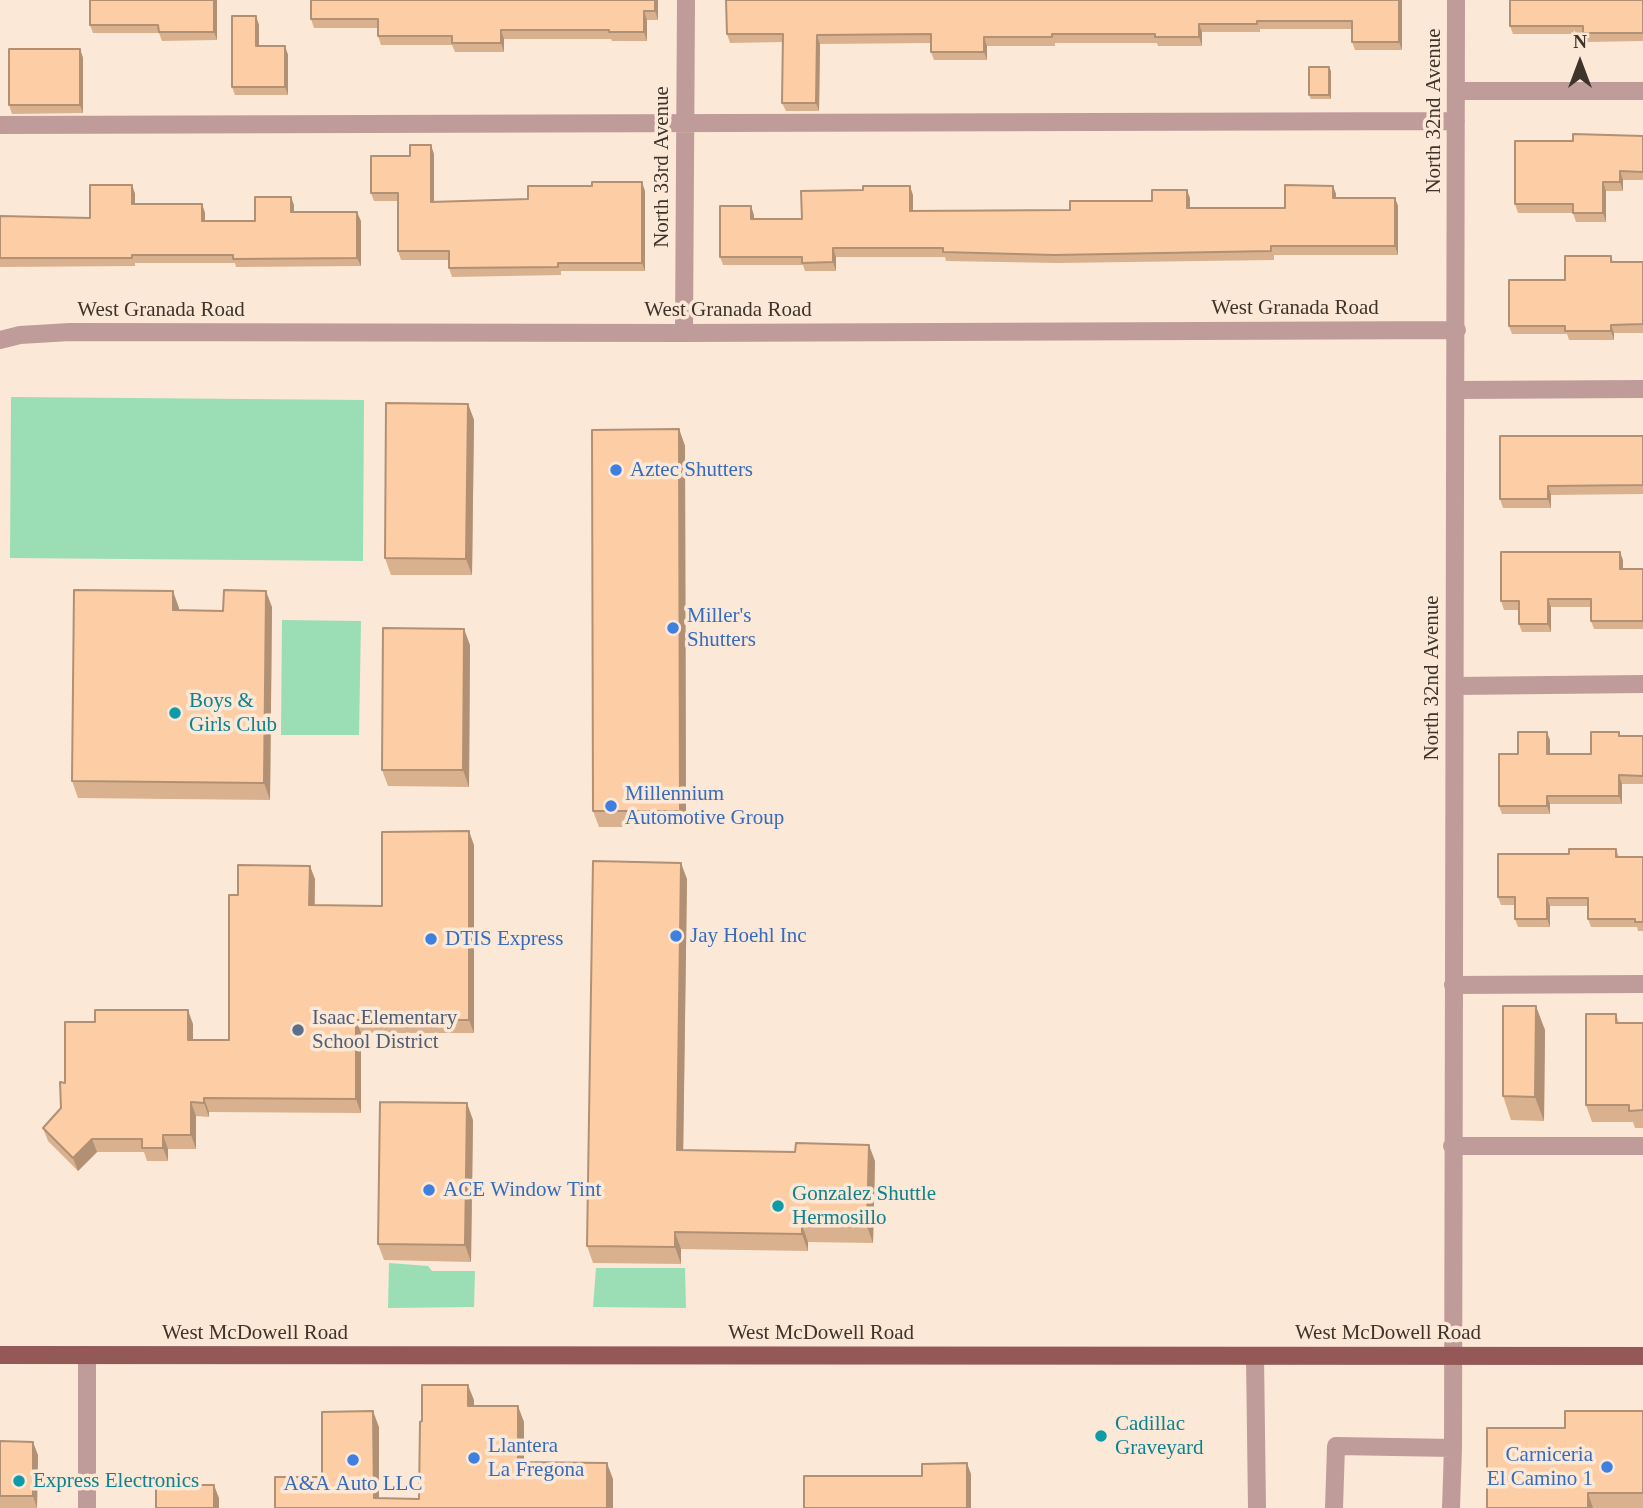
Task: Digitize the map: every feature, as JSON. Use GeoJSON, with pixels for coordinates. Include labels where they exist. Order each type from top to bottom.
{"type":"FeatureCollection","features":[{"type":"Feature","properties":{"kind":"main road","name":"West McDowell Road"},"geometry":{"type":"LineString","coordinates":[[0,1355],[1643,1356]]}},
{"type":"Feature","properties":{"kind":"street","name":"North 33rd Avenue"},"geometry":{"type":"LineString","coordinates":[[684,333],[686,0]]}},
{"type":"Feature","properties":{"kind":"street","name":"North 32nd Avenue"},"geometry":{"type":"LineString","coordinates":[[1451,1508],[1457,0]]}},
{"type":"Feature","properties":{"kind":"street"},"geometry":{"type":"LineString","coordinates":[[1457,91],[1643,91]]}},
{"type":"Feature","properties":{"kind":"street"},"geometry":{"type":"LineString","coordinates":[[0,125],[1456,121]]}},
{"type":"Feature","properties":{"kind":"street","name":"West Granada Road"},"geometry":{"type":"LineString","coordinates":[[0,340],[20,335],[70,332],[1457,330]]}},
{"type":"Feature","properties":{"kind":"street"},"geometry":{"type":"LineString","coordinates":[[1456,390],[1643,389]]}},
{"type":"Feature","properties":{"kind":"street"},"geometry":{"type":"LineString","coordinates":[[1455,686],[1643,684]]}},
{"type":"Feature","properties":{"kind":"street"},"geometry":{"type":"LineString","coordinates":[[1453,985],[1643,984]]}},
{"type":"Feature","properties":{"kind":"street"},"geometry":{"type":"LineString","coordinates":[[1452,1146],[1643,1146]]}},
{"type":"Feature","properties":{"kind":"street"},"geometry":{"type":"LineString","coordinates":[[87,1355],[87,1508]]}},
{"type":"Feature","properties":{"kind":"street"},"geometry":{"type":"LineString","coordinates":[[1255,1356],[1257,1508]]}},
{"type":"Feature","properties":{"kind":"street"},"geometry":{"type":"LineString","coordinates":[[1334,1508],[1336,1446],[1453,1448]]}},
{"type":"Feature","properties":{"kind":"green space"},"geometry":{"type":"Polygon","coordinates":[[[11,397],[364,400],[363,561],[10,558],[11,397]]]}},
{"type":"Feature","properties":{"kind":"green space"},"geometry":{"type":"Polygon","coordinates":[[[282,620],[361,621],[359,735],[281,735],[282,620]]]}},
{"type":"Feature","properties":{"kind":"green space"},"geometry":{"type":"Polygon","coordinates":[[[389,1263],[428,1266],[432,1271],[475,1271],[474,1307],[388,1308],[389,1263]]]}},
{"type":"Feature","properties":{"kind":"green space"},"geometry":{"type":"Polygon","coordinates":[[[596,1268],[685,1268],[686,1308],[593,1307],[596,1268]]]}},
{"type":"Feature","properties":{"kind":"building"},"geometry":{"type":"Polygon","coordinates":[[[90,0],[214,0],[214,32],[159,32],[158,25],[90,25],[90,0]]]}},
{"type":"Feature","properties":{"kind":"building"},"geometry":{"type":"Polygon","coordinates":[[[311,0],[655,0],[655,11],[644,11],[644,32],[501,30],[501,43],[452,43],[452,36],[378,36],[378,19],[311,19],[311,0]]]}},
{"type":"Feature","properties":{"kind":"building"},"geometry":{"type":"Polygon","coordinates":[[[726,0],[1399,0],[1399,42],[1352,42],[1352,21],[1199,24],[1199,37],[1155,37],[1155,34],[1052,34],[1052,37],[984,37],[984,52],[931,52],[931,34],[817,35],[816,103],[782,103],[783,34],[727,34],[726,0]]]}},
{"type":"Feature","properties":{"kind":"building"},"geometry":{"type":"Polygon","coordinates":[[[1510,0],[1643,0],[1643,33],[1583,33],[1583,26],[1510,26],[1510,0]]]}},
{"type":"Feature","properties":{"kind":"building"},"geometry":{"type":"Polygon","coordinates":[[[232,16],[256,16],[256,46],[285,46],[285,87],[232,87],[232,16]]]}},
{"type":"Feature","properties":{"kind":"building"},"geometry":{"type":"Polygon","coordinates":[[[9,49],[80,49],[80,105],[9,105],[9,49]]]}},
{"type":"Feature","properties":{"kind":"building"},"geometry":{"type":"Polygon","coordinates":[[[1309,67],[1329,67],[1329,95],[1309,95],[1309,67]]]}},
{"type":"Feature","properties":{"kind":"building"},"geometry":{"type":"Polygon","coordinates":[[[1573,134],[1643,136],[1643,172],[1620,171],[1620,182],[1603,182],[1603,213],[1573,213],[1573,204],[1515,204],[1515,141],[1573,141],[1573,134]]]}},
{"type":"Feature","properties":{"kind":"building"},"geometry":{"type":"Polygon","coordinates":[[[410,145],[431,145],[431,202],[528,199],[528,186],[592,186],[592,182],[642,182],[642,263],[558,263],[558,267],[449,268],[449,251],[398,251],[398,193],[371,193],[371,156],[410,156],[410,145]]]}},
{"type":"Feature","properties":{"kind":"building"},"geometry":{"type":"Polygon","coordinates":[[[90,185],[132,185],[132,204],[202,204],[202,221],[255,221],[255,197],[291,197],[291,212],[357,212],[357,258],[233,259],[233,255],[132,255],[132,258],[0,258],[0,216],[90,218],[90,185]]]}},
{"type":"Feature","properties":{"kind":"building"},"geometry":{"type":"Polygon","coordinates":[[[1285,185],[1333,186],[1333,198],[1395,198],[1395,246],[1271,246],[1271,251],[1054,255],[943,252],[943,248],[833,248],[833,262],[802,263],[802,257],[720,257],[720,206],[751,206],[751,219],[802,219],[801,191],[863,190],[863,186],[910,186],[910,211],[1070,210],[1070,201],[1152,201],[1152,190],[1187,190],[1187,208],[1285,208],[1285,185]]]}},
{"type":"Feature","properties":{"kind":"building"},"geometry":{"type":"Polygon","coordinates":[[[1565,256],[1611,256],[1611,262],[1643,262],[1643,324],[1611,325],[1611,331],[1565,331],[1565,326],[1509,326],[1509,280],[1565,280],[1565,256]]]}},
{"type":"Feature","properties":{"kind":"building"},"geometry":{"type":"Polygon","coordinates":[[[386,403],[468,404],[466,559],[385,558],[386,403]]]}},
{"type":"Feature","properties":{"kind":"building"},"geometry":{"type":"Polygon","coordinates":[[[679,429],[680,811],[593,811],[592,430],[679,429]]]}},
{"type":"Feature","properties":{"kind":"building"},"geometry":{"type":"Polygon","coordinates":[[[1500,436],[1643,436],[1643,485],[1548,486],[1548,499],[1500,499],[1500,436]]]}},
{"type":"Feature","properties":{"kind":"building"},"geometry":{"type":"Polygon","coordinates":[[[1501,552],[1620,552],[1620,569],[1643,569],[1643,621],[1591,621],[1591,599],[1548,599],[1548,624],[1519,624],[1519,601],[1501,601],[1501,552]]]}},
{"type":"Feature","properties":{"kind":"building","name":"Boys & Girls Club"},"geometry":{"type":"Polygon","coordinates":[[[74,590],[173,591],[173,610],[223,611],[224,590],[266,591],[264,783],[72,781],[74,590]]]}},
{"type":"Feature","properties":{"kind":"building"},"geometry":{"type":"Polygon","coordinates":[[[383,628],[464,629],[463,770],[382,770],[383,628]]]}},
{"type":"Feature","properties":{"kind":"building"},"geometry":{"type":"Polygon","coordinates":[[[1518,732],[1547,732],[1547,754],[1591,754],[1591,732],[1619,732],[1619,736],[1643,736],[1643,776],[1619,775],[1619,796],[1547,796],[1547,806],[1499,806],[1499,754],[1518,754],[1518,732]]]}},
{"type":"Feature","properties":{"kind":"building","name":"Isaac Elementary School District"},"geometry":{"type":"Polygon","coordinates":[[[469,831],[469,1020],[356,1020],[356,1099],[204,1098],[204,1103],[191,1102],[191,1135],[163,1135],[163,1148],[142,1148],[142,1139],[92,1139],[73,1158],[43,1128],[61,1108],[60,1082],[65,1083],[65,1022],[95,1022],[95,1010],[188,1010],[188,1040],[229,1040],[229,895],[238,895],[238,865],[310,866],[309,905],[382,906],[382,832],[469,831]]]}},
{"type":"Feature","properties":{"kind":"building"},"geometry":{"type":"Polygon","coordinates":[[[1569,849],[1616,849],[1616,857],[1643,857],[1643,922],[1635,922],[1635,919],[1588,919],[1588,898],[1547,898],[1547,919],[1515,919],[1515,897],[1498,897],[1498,854],[1569,854],[1569,849]]]}},
{"type":"Feature","properties":{"kind":"building"},"geometry":{"type":"Polygon","coordinates":[[[593,861],[681,863],[677,1150],[795,1152],[796,1143],[869,1145],[867,1226],[802,1225],[802,1234],[675,1232],[675,1247],[587,1246],[593,861]]]}},
{"type":"Feature","properties":{"kind":"building"},"geometry":{"type":"Polygon","coordinates":[[[1503,1006],[1536,1006],[1535,1097],[1503,1096],[1503,1006]]]}},
{"type":"Feature","properties":{"kind":"building"},"geometry":{"type":"Polygon","coordinates":[[[1586,1014],[1616,1014],[1616,1023],[1643,1023],[1643,1110],[1629,1111],[1629,1105],[1586,1105],[1586,1014]]]}},
{"type":"Feature","properties":{"kind":"building","name":"ACE Window Tint"},"geometry":{"type":"Polygon","coordinates":[[[380,1102],[467,1103],[465,1245],[378,1244],[380,1102]]]}},
{"type":"Feature","properties":{"kind":"building"},"geometry":{"type":"Polygon","coordinates":[[[422,1385],[468,1385],[468,1406],[518,1406],[518,1462],[607,1463],[607,1508],[275,1508],[275,1477],[322,1477],[322,1412],[373,1411],[374,1498],[419,1499],[422,1385]]]}},
{"type":"Feature","properties":{"kind":"building"},"geometry":{"type":"Polygon","coordinates":[[[1565,1411],[1643,1411],[1643,1493],[1588,1493],[1588,1508],[1487,1508],[1487,1428],[1565,1428],[1565,1411]]]}},
{"type":"Feature","properties":{"kind":"building","name":"Express Electronics"},"geometry":{"type":"Polygon","coordinates":[[[0,1441],[33,1442],[33,1496],[0,1496],[0,1441]]]}},
{"type":"Feature","properties":{"kind":"building"},"geometry":{"type":"Polygon","coordinates":[[[967,1463],[967,1508],[804,1508],[804,1476],[922,1476],[922,1464],[967,1463]]]}},
{"type":"Feature","properties":{"kind":"building"},"geometry":{"type":"Polygon","coordinates":[[[156,1485],[214,1485],[214,1508],[156,1508],[156,1485]]]}},
{"type":"Feature","properties":{"kind":"place","name":"Aztec Shutters"},"geometry":{"type":"Point","coordinates":[616,470]}},
{"type":"Feature","properties":{"kind":"place","name":"Miller's Shutters"},"geometry":{"type":"Point","coordinates":[673,628]}},
{"type":"Feature","properties":{"kind":"place","name":"Boys & Girls Club"},"geometry":{"type":"Point","coordinates":[175,713]}},
{"type":"Feature","properties":{"kind":"place","name":"Millennium Automotive Group"},"geometry":{"type":"Point","coordinates":[611,806]}},
{"type":"Feature","properties":{"kind":"place","name":"Jay Hoehl Inc"},"geometry":{"type":"Point","coordinates":[676,936]}},
{"type":"Feature","properties":{"kind":"place","name":"DTIS Express"},"geometry":{"type":"Point","coordinates":[431,939]}},
{"type":"Feature","properties":{"kind":"place","name":"Isaac Elementary School District"},"geometry":{"type":"Point","coordinates":[298,1030]}},
{"type":"Feature","properties":{"kind":"place","name":"ACE Window Tint"},"geometry":{"type":"Point","coordinates":[429,1190]}},
{"type":"Feature","properties":{"kind":"place","name":"Gonzalez Shuttle Hermosillo"},"geometry":{"type":"Point","coordinates":[778,1206]}},
{"type":"Feature","properties":{"kind":"place","name":"Cadillac Graveyard"},"geometry":{"type":"Point","coordinates":[1101,1436]}},
{"type":"Feature","properties":{"kind":"place","name":"Llantera La Fregona"},"geometry":{"type":"Point","coordinates":[474,1458]}},
{"type":"Feature","properties":{"kind":"place","name":"A&A Auto LLC"},"geometry":{"type":"Point","coordinates":[353,1460]}},
{"type":"Feature","properties":{"kind":"place","name":"Carniceria El Camino 1"},"geometry":{"type":"Point","coordinates":[1607,1467]}},
{"type":"Feature","properties":{"kind":"place","name":"Express Electronics"},"geometry":{"type":"Point","coordinates":[19,1481]}}]}
